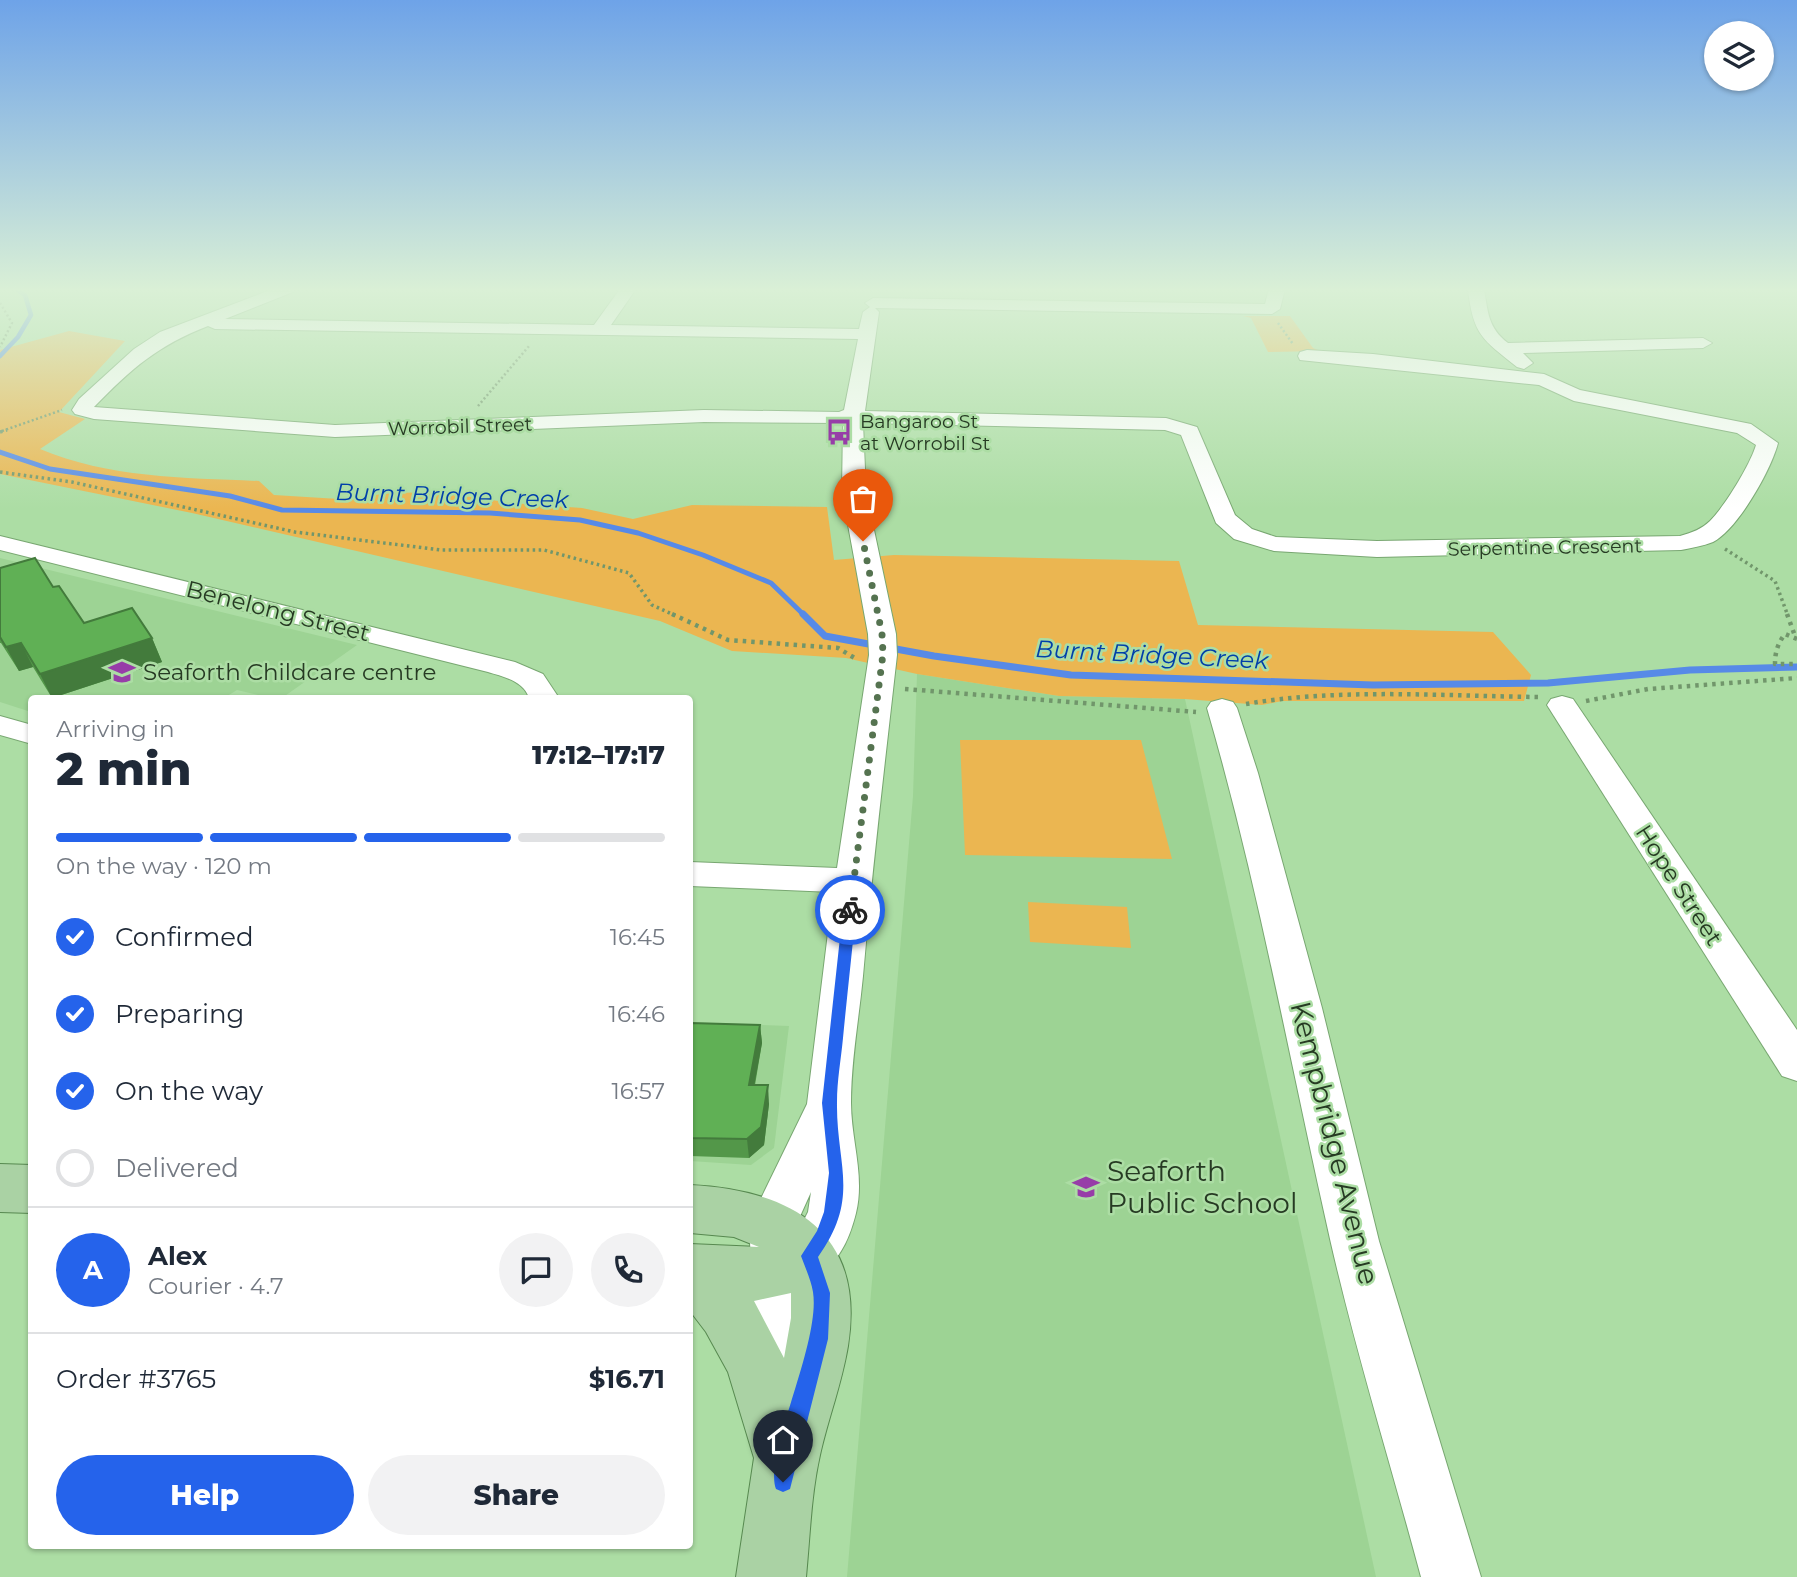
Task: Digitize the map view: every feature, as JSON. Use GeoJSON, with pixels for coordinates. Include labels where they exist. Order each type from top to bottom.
{"type":"FeatureCollection","features":[{"type":"Feature","properties":{"kind":"main road"},"geometry":{"type":"LineString","coordinates":[[0,1188],[28,1189]]}},
{"type":"Feature","properties":{"kind":"main road"},"geometry":{"type":"LineString","coordinates":[[693,1209],[739,1214],[787,1250],[822,1293],[819,1339],[787,1458],[771,1577]]}},
{"type":"Feature","properties":{"kind":"main road"},"geometry":{"type":"LineString","coordinates":[[693,1271],[760,1275],[787,1250]]}},
{"type":"Feature","properties":{"kind":"main road"},"geometry":{"type":"LineString","coordinates":[[693,1274],[735,1320],[766,1383],[787,1458]]}},
{"type":"Feature","properties":{"kind":"street","name":"Worrobil Street"},"geometry":{"type":"LineString","coordinates":[[130,363],[86,403],[82,410],[335,431],[704,416],[853,419]]}},
{"type":"Feature","properties":{"kind":"street"},"geometry":{"type":"LineString","coordinates":[[766,1383],[776,1362],[781,1339],[787,1250],[824,1235],[832,1212],[835,1189],[836,1173],[829,1103],[853,881],[882,659],[854,492],[853,419],[862,363]]}},
{"type":"Feature","properties":{"kind":"street"},"geometry":{"type":"LineString","coordinates":[[1402,363],[1544,380]]}},
{"type":"Feature","properties":{"kind":"street"},"geometry":{"type":"LineString","coordinates":[[1524,363],[1544,380],[1574,395],[1744,428],[1767,443],[1762,462],[1724,519],[1712,533],[1703,537]]}},
{"type":"Feature","properties":{"kind":"street","name":"Serpentine Crescent"},"geometry":{"type":"LineString","coordinates":[[853,419],[1166,424],[1191,431],[1228,523],[1251,538],[1287,546],[1414,550],[1681,543],[1703,537]]}},
{"type":"Feature","properties":{"kind":"street","name":"Benelong Street"},"geometry":{"type":"LineString","coordinates":[[0,542],[487,663],[527,677],[538,684],[543,695]]}},
{"type":"Feature","properties":{"kind":"street","name":"Hope Street"},"geometry":{"type":"LineString","coordinates":[[1562,705],[1797,1064]]}},
{"type":"Feature","properties":{"kind":"street","name":"Kempbridge Avenue"},"geometry":{"type":"LineString","coordinates":[[1222,708],[1242,773],[1303,1008],[1355,1241],[1451,1577]]}},
{"type":"Feature","properties":{"kind":"street"},"geometry":{"type":"LineString","coordinates":[[0,725],[28,734]]}},
{"type":"Feature","properties":{"kind":"street"},"geometry":{"type":"LineString","coordinates":[[693,874],[853,881]]}},
{"type":"Feature","properties":{"kind":"path"},"geometry":{"type":"LineString","coordinates":[[462,426],[515,363]]}},
{"type":"Feature","properties":{"kind":"path"},"geometry":{"type":"LineString","coordinates":[[0,471],[72,482],[295,532],[440,550],[544,550],[629,573],[652,605],[728,640],[838,648],[859,660],[860,686],[882,659],[1196,712],[1274,699],[1360,696],[1540,697],[1562,705],[1648,689],[1797,678]]}},
{"type":"Feature","properties":{"kind":"path"},"geometry":{"type":"LineString","coordinates":[[1703,537],[1775,581],[1796,637]]}},
{"type":"Feature","properties":{"kind":"path"},"geometry":{"type":"LineString","coordinates":[[1796,637],[1785,634],[1779,643],[1775,664],[1797,664]]}},
{"type":"Feature","properties":{"kind":"shaded area"},"geometry":{"type":"Polygon","coordinates":[[[0,363],[105,363],[59,412],[85,419],[40,449],[66,459],[120,471],[259,481],[274,495],[339,499],[392,493],[438,492],[512,503],[582,508],[633,519],[692,505],[827,507],[834,560],[894,555],[1179,561],[1198,625],[1493,632],[1531,675],[1524,701],[1282,701],[1262,705],[1185,699],[1059,696],[917,674],[846,658],[732,651],[660,621],[192,513],[0,474],[0,363]]]}},
{"type":"Feature","properties":{"kind":"shaded area"},"geometry":{"type":"Polygon","coordinates":[[[0,558],[357,645],[286,695],[258,695],[237,690],[229,695],[28,695],[28,711],[0,702],[0,558]]]}},
{"type":"Feature","properties":{"kind":"shaded area","name":"Seaforth Public School"},"geometry":{"type":"Polygon","coordinates":[[[917,674],[1059,696],[1185,699],[1376,1577],[847,1577],[913,796],[917,674]]]}},
{"type":"Feature","properties":{"kind":"shaded area"},"geometry":{"type":"Polygon","coordinates":[[[960,740],[1141,740],[1172,859],[965,855],[960,740]]]}},
{"type":"Feature","properties":{"kind":"shaded area"},"geometry":{"type":"Polygon","coordinates":[[[1028,902],[1127,907],[1131,948],[1030,942],[1028,902]]]}},
{"type":"Feature","properties":{"kind":"shaded area"},"geometry":{"type":"Polygon","coordinates":[[[693,1022],[789,1026],[774,1148],[751,1165],[693,1161],[693,1022]]]}},
{"type":"Feature","properties":{"kind":"building"},"geometry":{"type":"Polygon","coordinates":[[[35,558],[53,587],[59,586],[84,623],[132,608],[152,638],[40,674],[21,643],[6,647],[0,637],[0,568],[35,558]]]}},
{"type":"Feature","properties":{"kind":"building"},"geometry":{"type":"Polygon","coordinates":[[[693,1023],[760,1025],[749,1085],[768,1085],[761,1127],[747,1139],[693,1138],[693,1023]]]}},
{"type":"Feature","properties":{"kind":"waterway","name":"Burnt Bridge Creek"},"geometry":{"type":"LineString","coordinates":[[0,452],[50,469],[230,496],[282,510],[490,513],[580,520],[638,533],[703,555],[771,583],[805,616]]}},
{"type":"Feature","properties":{"kind":"waterway","name":"Burnt Bridge Creek"},"geometry":{"type":"LineString","coordinates":[[805,616],[825,636],[934,656],[1071,675],[1373,685],[1548,683],[1690,670],[1797,667]]}},
{"type":"Feature","properties":{"kind":"way so far"},"geometry":{"type":"LineString","coordinates":[[850,910],[883,654],[882,634],[863,541]]}},
{"type":"Feature","properties":{"kind":"place","name":"Bangaroo St at Worrobil St"},"geometry":{"type":"Point","coordinates":[839,432]}},
{"type":"Feature","properties":{"kind":"place","name":"Seaforth Childcare centre"},"geometry":{"type":"Point","coordinates":[122,672]}},
{"type":"Feature","properties":{"kind":"place","name":"Seaforth Public School"},"geometry":{"type":"Point","coordinates":[1086,1187]}},
{"type":"Feature","properties":{"kind":"route"},"geometry":{"type":"LineString","coordinates":[[783,1482],[819,1339],[822,1293],[818,1275],[809,1256],[824,1235],[832,1212],[835,1189],[834,1144],[829,1103],[850,910]]}}]}
